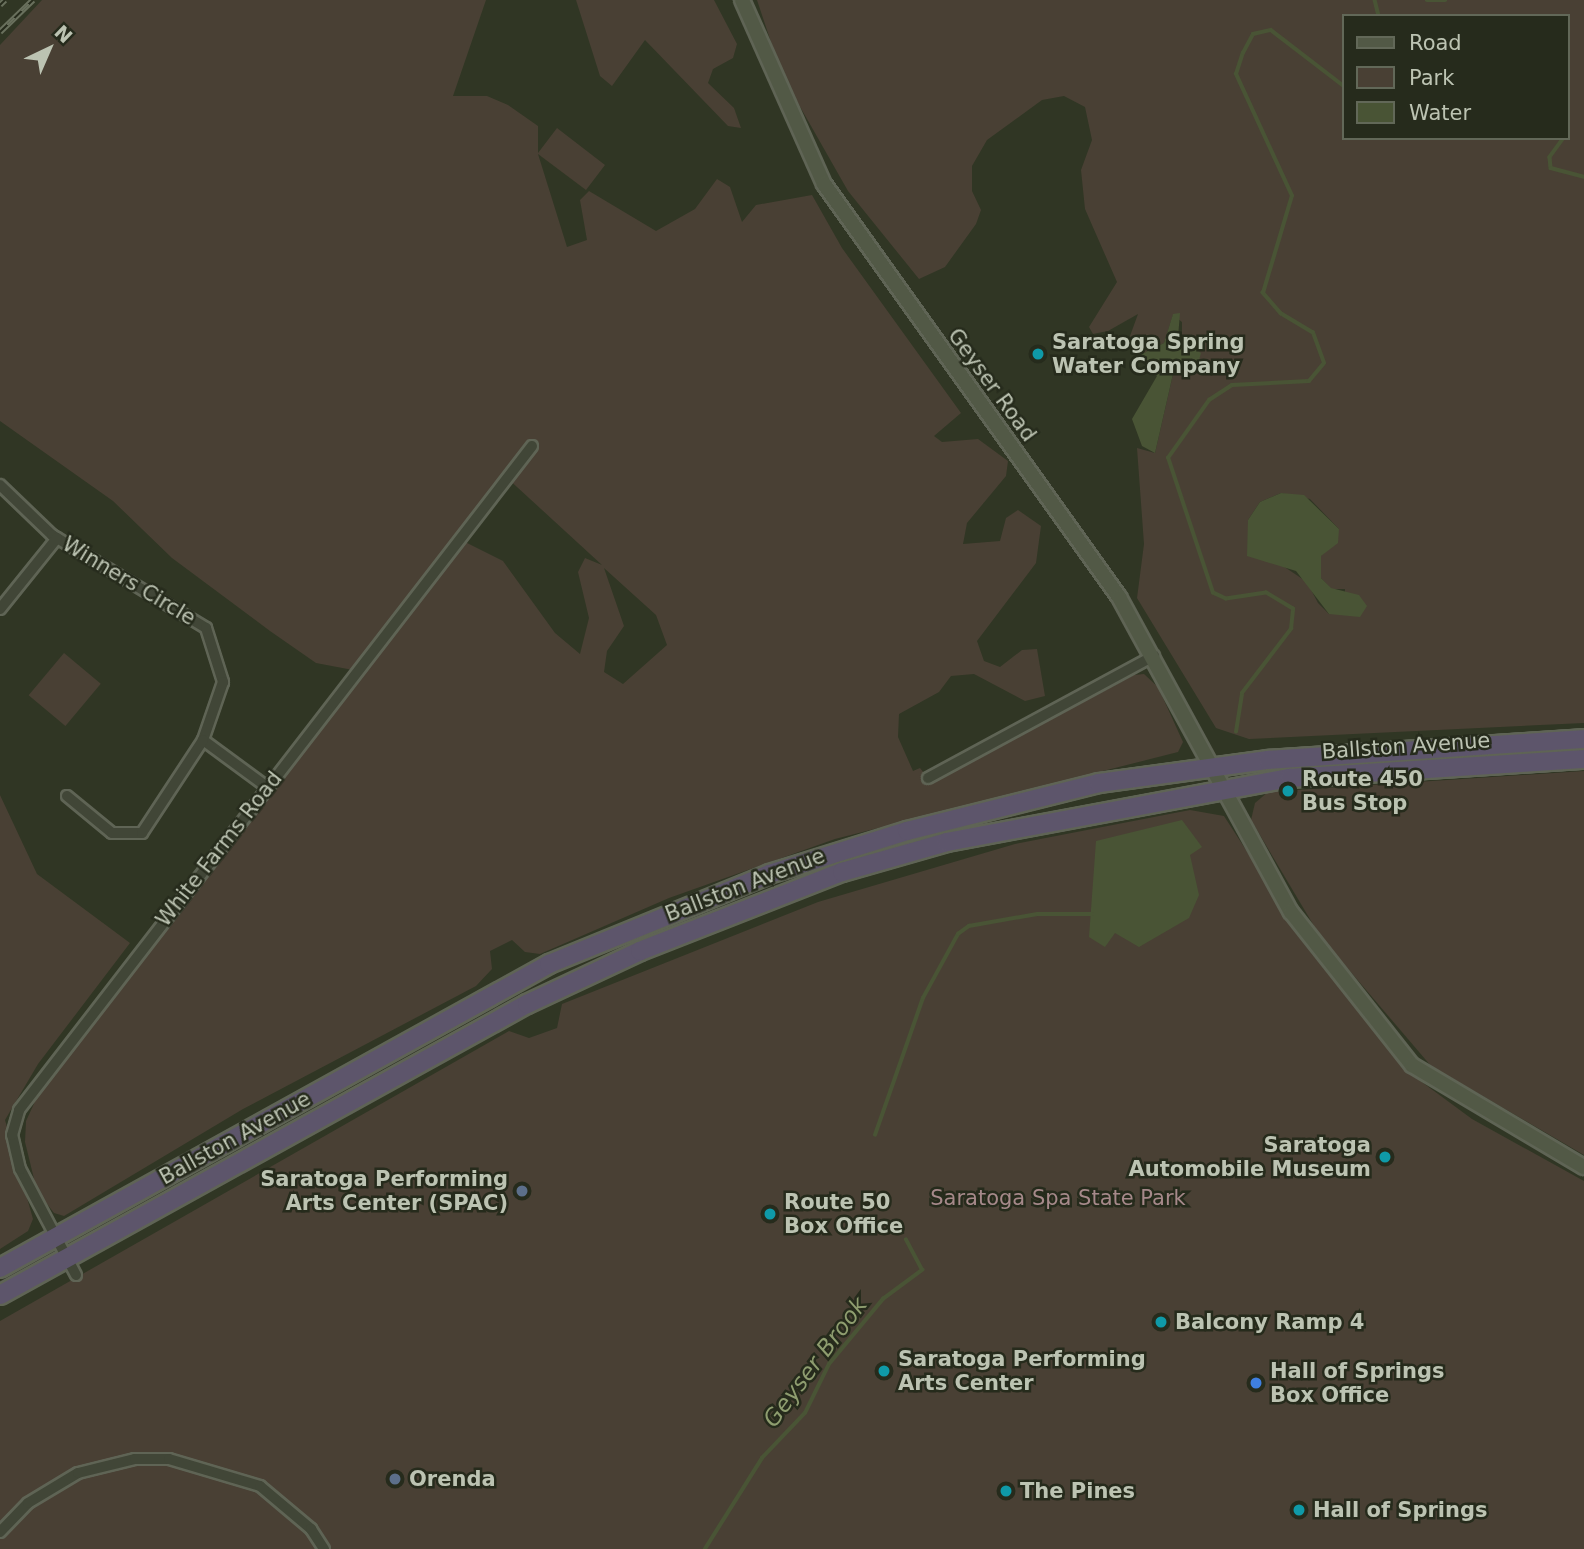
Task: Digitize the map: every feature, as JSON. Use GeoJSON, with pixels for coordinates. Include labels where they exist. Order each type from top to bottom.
{"type":"FeatureCollection","features":[{"type":"Feature","properties":{"kind":"highway","name":"Ballston Avenue"},"geometry":{"type":"LineString","coordinates":[[0,1268],[549,964],[683,907],[907,831],[1099,783],[1213,769],[1584,739]]}},
{"type":"Feature","properties":{"kind":"highway","name":"Ballston Avenue"},"geometry":{"type":"LineString","coordinates":[[0,1295],[514,1010],[718,919],[842,872],[947,842],[1223,788],[1385,768],[1584,759]]}},
{"type":"Feature","properties":{"kind":"street","name":"Geyser Road"},"geometry":{"type":"LineString","coordinates":[[742,0],[824,184],[1119,597],[1154,656],[1291,912],[1412,1065],[1584,1167]]}},
{"type":"Feature","properties":{"kind":"street","name":"White Farms Road"},"geometry":{"type":"LineString","coordinates":[[75,1275],[20,1169],[12,1135],[19,1110],[532,446]]}},
{"type":"Feature","properties":{"kind":"street","name":"Winners Circle"},"geometry":{"type":"LineString","coordinates":[[0,485],[57,538],[186,611],[213,638],[223,682],[203,740],[142,833],[112,833],[67,796]]}},
{"type":"Feature","properties":{"kind":"street"},"geometry":{"type":"LineString","coordinates":[[0,609],[57,538]]}},
{"type":"Feature","properties":{"kind":"street"},"geometry":{"type":"LineString","coordinates":[[928,778],[1154,656]]}},
{"type":"Feature","properties":{"kind":"street"},"geometry":{"type":"LineString","coordinates":[[203,740],[267,787]]}},
{"type":"Feature","properties":{"kind":"street"},"geometry":{"type":"LineString","coordinates":[[0,1532],[28,1503],[78,1474],[135,1459],[169,1460],[260,1486],[311,1529],[324,1549]]}},
{"type":"Feature","properties":{"kind":"green space"},"geometry":{"type":"Polygon","coordinates":[[[42,0],[486,0],[453,96],[487,96],[508,105],[538,126],[538,153],[557,128],[605,165],[586,190],[538,154],[567,247],[587,240],[580,200],[589,191],[656,231],[695,209],[717,179],[730,187],[742,222],[756,205],[812,195],[842,248],[961,413],[934,436],[942,442],[978,439],[1008,461],[1006,476],[967,523],[963,544],[1000,541],[1006,518],[1018,510],[1041,526],[1036,563],[977,641],[984,661],[1000,667],[1022,650],[1037,649],[1045,696],[1025,701],[974,674],[951,676],[939,692],[899,714],[898,737],[913,771],[920,768],[932,783],[1134,675],[1144,674],[1158,687],[1183,742],[1178,752],[835,839],[669,898],[540,954],[525,952],[512,940],[490,951],[492,969],[476,986],[243,1109],[64,1216],[54,1213],[37,1191],[25,1142],[26,1121],[44,1082],[353,670],[316,663],[270,631],[172,558],[113,501],[0,421],[0,45],[42,0]],[[505,476],[457,538],[503,561],[555,633],[580,654],[589,618],[578,572],[585,558],[602,565],[505,476]],[[604,568],[624,626],[607,651],[604,672],[623,684],[667,645],[656,615],[604,568]]]}},
{"type":"Feature","properties":{"kind":"green space"},"geometry":{"type":"Polygon","coordinates":[[[576,0],[714,0],[737,44],[733,58],[713,69],[708,83],[734,108],[741,128],[728,126],[645,40],[612,86],[600,76],[576,0]]]}},
{"type":"Feature","properties":{"kind":"green space"},"geometry":{"type":"Polygon","coordinates":[[[757,0],[1584,0],[1584,723],[1249,739],[1216,728],[1137,598],[1144,544],[1137,448],[1155,453],[1173,374],[1199,360],[1197,346],[1182,343],[1182,322],[1173,315],[1164,343],[1138,356],[1130,336],[1138,314],[1108,331],[1093,334],[1089,327],[1117,282],[1085,209],[1081,170],[1092,140],[1085,107],[1064,96],[1042,100],[987,140],[972,166],[972,191],[981,210],[976,224],[945,267],[919,279],[848,191],[782,75],[757,0]],[[1281,493],[1260,502],[1248,520],[1283,566],[1307,582],[1318,603],[1329,614],[1345,614],[1345,589],[1331,589],[1321,578],[1321,556],[1339,529],[1310,499],[1281,493]]]}},
{"type":"Feature","properties":{"kind":"green space"},"geometry":{"type":"Polygon","coordinates":[[[64,653],[101,684],[65,726],[29,695],[64,653]]]}},
{"type":"Feature","properties":{"kind":"green space"},"geometry":{"type":"Polygon","coordinates":[[[1584,771],[1584,1155],[1431,1066],[1320,936],[1251,820],[1255,803],[1268,792],[1584,771]]]}},
{"type":"Feature","properties":{"kind":"green space"},"geometry":{"type":"Polygon","coordinates":[[[0,795],[37,874],[130,943],[38,1064],[5,1120],[33,1219],[28,1231],[0,1249],[0,795]]]}},
{"type":"Feature","properties":{"kind":"green space","name":"Saratoga Spa State Park"},"geometry":{"type":"Polygon","coordinates":[[[1190,810],[1224,816],[1308,946],[1411,1074],[1472,1119],[1584,1181],[1584,1549],[0,1549],[0,1321],[509,1031],[529,1038],[557,1028],[562,1004],[818,902],[1015,844],[1190,810]]]}},
{"type":"Feature","properties":{"kind":"water"},"geometry":{"type":"Polygon","coordinates":[[[1180,313],[1178,337],[1201,353],[1199,360],[1173,374],[1155,453],[1142,446],[1132,419],[1157,376],[1138,356],[1164,343],[1173,314],[1180,313]]]}},
{"type":"Feature","properties":{"kind":"water"},"geometry":{"type":"Polygon","coordinates":[[[1281,493],[1304,495],[1339,529],[1338,543],[1321,556],[1321,578],[1331,588],[1359,595],[1367,606],[1360,617],[1329,614],[1296,571],[1247,556],[1248,520],[1260,502],[1281,493]]]}},
{"type":"Feature","properties":{"kind":"water"},"geometry":{"type":"Polygon","coordinates":[[[1182,820],[1202,847],[1190,855],[1199,895],[1189,918],[1139,947],[1115,933],[1105,947],[1089,937],[1096,841],[1182,820]]]}},
{"type":"Feature","properties":{"kind":"waterway","name":"Geyser Brook"},"geometry":{"type":"LineString","coordinates":[[1375,0],[1378,14]]}},
{"type":"Feature","properties":{"kind":"waterway","name":"Geyser Brook"},"geometry":{"type":"LineString","coordinates":[[1427,0],[1445,0]]}},
{"type":"Feature","properties":{"kind":"waterway","name":"Geyser Brook"},"geometry":{"type":"LineString","coordinates":[[1236,732],[1242,693],[1291,629],[1293,609],[1266,593],[1226,599],[1213,593],[1168,458],[1209,400],[1232,385],[1309,381],[1324,363],[1313,333],[1281,314],[1263,293],[1292,196],[1236,74],[1243,53],[1253,34],[1271,30],[1342,84]]}},
{"type":"Feature","properties":{"kind":"waterway"},"geometry":{"type":"LineString","coordinates":[[1563,140],[1550,157],[1551,168],[1584,177]]}},
{"type":"Feature","properties":{"kind":"waterway","name":"Geyser Brook"},"geometry":{"type":"LineString","coordinates":[[875,1135],[923,998],[958,934],[969,926],[1037,914],[1092,914]]}},
{"type":"Feature","properties":{"kind":"waterway","name":"Geyser Brook"},"geometry":{"type":"LineString","coordinates":[[705,1549],[762,1458],[805,1413],[829,1364],[883,1299],[922,1270],[906,1240]]}},
{"type":"Feature","properties":{"kind":"railway"},"geometry":{"type":"LineString","coordinates":[[0,5],[5,0]]}},
{"type":"Feature","properties":{"kind":"railway"},"geometry":{"type":"LineString","coordinates":[[0,32],[33,0]]}},
{"type":"Feature","properties":{"kind":"place","name":"Saratoga Spring Water Company"},"geometry":{"type":"Point","coordinates":[1038,354]}},
{"type":"Feature","properties":{"kind":"place","name":"Route 450 Bus Stop"},"geometry":{"type":"Point","coordinates":[1288,791]}},
{"type":"Feature","properties":{"kind":"place","name":"Saratoga Automobile Museum"},"geometry":{"type":"Point","coordinates":[1385,1157]}},
{"type":"Feature","properties":{"kind":"place","name":"Saratoga Performing Arts Center (SPAC)"},"geometry":{"type":"Point","coordinates":[522,1191]}},
{"type":"Feature","properties":{"kind":"place","name":"Route 50 Box Office"},"geometry":{"type":"Point","coordinates":[770,1214]}},
{"type":"Feature","properties":{"kind":"place","name":"Balcony Ramp 4"},"geometry":{"type":"Point","coordinates":[1161,1322]}},
{"type":"Feature","properties":{"kind":"place","name":"Saratoga Performing Arts Center"},"geometry":{"type":"Point","coordinates":[884,1371]}},
{"type":"Feature","properties":{"kind":"place","name":"Hall of Springs Box Office"},"geometry":{"type":"Point","coordinates":[1256,1383]}},
{"type":"Feature","properties":{"kind":"place","name":"Orenda"},"geometry":{"type":"Point","coordinates":[395,1479]}},
{"type":"Feature","properties":{"kind":"place","name":"The Pines"},"geometry":{"type":"Point","coordinates":[1006,1491]}},
{"type":"Feature","properties":{"kind":"place","name":"Hall of Springs"},"geometry":{"type":"Point","coordinates":[1299,1510]}}]}
